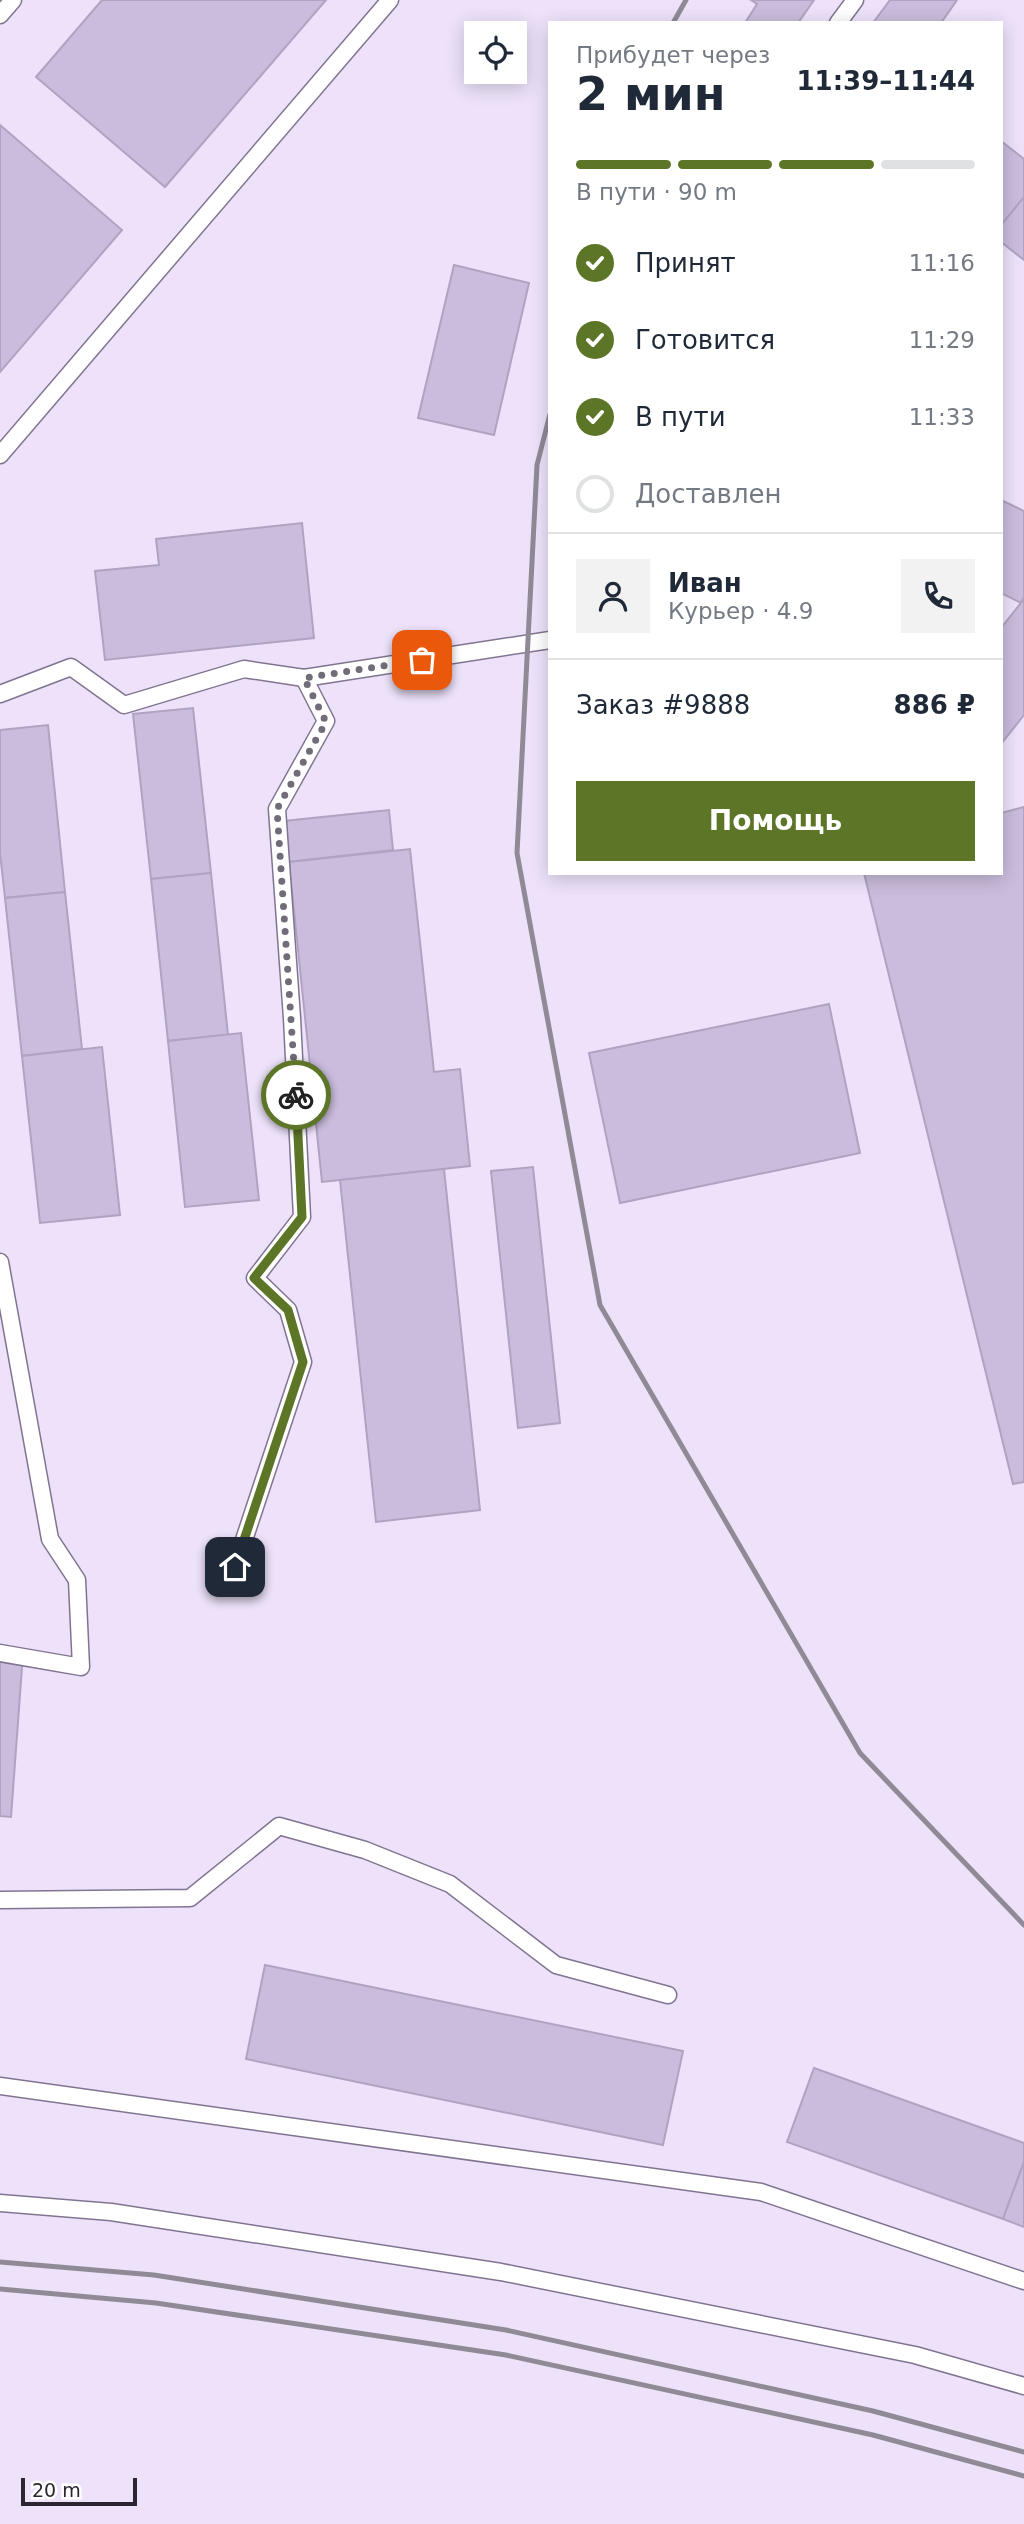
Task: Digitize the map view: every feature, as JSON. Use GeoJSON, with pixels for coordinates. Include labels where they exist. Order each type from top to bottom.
{"type":"FeatureCollection","features":[{"type":"Feature","properties":{"kind":"lane"},"geometry":{"type":"LineString","coordinates":[[0,15],[13,0]]}},
{"type":"Feature","properties":{"kind":"lane"},"geometry":{"type":"LineString","coordinates":[[0,455],[390,0]]}},
{"type":"Feature","properties":{"kind":"lane"},"geometry":{"type":"LineString","coordinates":[[839,21],[855,0]]}},
{"type":"Feature","properties":{"kind":"lane"},"geometry":{"type":"LineString","coordinates":[[0,694],[71,667],[124,705],[244,669],[304,678],[548,640]]}},
{"type":"Feature","properties":{"kind":"lane"},"geometry":{"type":"LineString","coordinates":[[235,1567],[303,1362],[288,1310],[254,1278],[302,1217],[292,1018],[277,809],[326,722],[304,678]]}},
{"type":"Feature","properties":{"kind":"lane"},"geometry":{"type":"LineString","coordinates":[[0,1262],[50,1539],[77,1580],[81,1667],[0,1653]]}},
{"type":"Feature","properties":{"kind":"lane"},"geometry":{"type":"LineString","coordinates":[[0,1900],[190,1898],[279,1826],[365,1850],[450,1884],[556,1965],[668,1995]]}},
{"type":"Feature","properties":{"kind":"lane"},"geometry":{"type":"LineString","coordinates":[[0,2086],[761,2192],[1024,2281]]}},
{"type":"Feature","properties":{"kind":"lane"},"geometry":{"type":"LineString","coordinates":[[0,2203],[111,2212],[501,2272],[915,2355],[1024,2386]]}},
{"type":"Feature","properties":{"kind":"shaded area"},"geometry":{"type":"Polygon","coordinates":[[[0,0],[1024,0],[1024,2524],[0,2524],[0,0]]]}},
{"type":"Feature","properties":{"kind":"building"},"geometry":{"type":"Polygon","coordinates":[[[102,0],[326,0],[165,187],[36,77],[102,0]]]}},
{"type":"Feature","properties":{"kind":"building"},"geometry":{"type":"Polygon","coordinates":[[[751,0],[814,0],[799,21],[746,21],[757,4],[751,0]]]}},
{"type":"Feature","properties":{"kind":"building"},"geometry":{"type":"Polygon","coordinates":[[[890,0],[957,0],[942,21],[874,21],[890,0]]]}},
{"type":"Feature","properties":{"kind":"building"},"geometry":{"type":"Polygon","coordinates":[[[0,125],[122,230],[0,372],[0,125]]]}},
{"type":"Feature","properties":{"kind":"building"},"geometry":{"type":"Polygon","coordinates":[[[1003,143],[1024,159],[1024,197],[1003,223],[1003,143]]]}},
{"type":"Feature","properties":{"kind":"building"},"geometry":{"type":"Polygon","coordinates":[[[1024,197],[1024,260],[1003,244],[1003,223],[1024,197]]]}},
{"type":"Feature","properties":{"kind":"building"},"geometry":{"type":"Polygon","coordinates":[[[454,265],[529,283],[494,435],[418,418],[454,265]]]}},
{"type":"Feature","properties":{"kind":"building"},"geometry":{"type":"Polygon","coordinates":[[[1003,501],[1024,511],[1024,597],[1021,603],[1003,594],[1003,501]]]}},
{"type":"Feature","properties":{"kind":"building"},"geometry":{"type":"Polygon","coordinates":[[[302,523],[314,638],[105,660],[95,571],[159,565],[156,539],[302,523]]]}},
{"type":"Feature","properties":{"kind":"building"},"geometry":{"type":"Polygon","coordinates":[[[1024,599],[1024,715],[1003,741],[1003,625],[1024,599]]]}},
{"type":"Feature","properties":{"kind":"building"},"geometry":{"type":"Polygon","coordinates":[[[193,708],[211,873],[151,879],[133,714],[193,708]]]}},
{"type":"Feature","properties":{"kind":"building"},"geometry":{"type":"Polygon","coordinates":[[[48,725],[65,892],[5,898],[0,853],[0,730],[48,725]]]}},
{"type":"Feature","properties":{"kind":"building"},"geometry":{"type":"Polygon","coordinates":[[[1024,807],[1024,1482],[1013,1484],[864,875],[1003,875],[1003,812],[1024,807]]]}},
{"type":"Feature","properties":{"kind":"building"},"geometry":{"type":"Polygon","coordinates":[[[389,810],[393,850],[289,862],[284,821],[389,810]]]}},
{"type":"Feature","properties":{"kind":"building"},"geometry":{"type":"Polygon","coordinates":[[[410,849],[434,1072],[460,1069],[470,1166],[322,1182],[289,862],[410,849]]]}},
{"type":"Feature","properties":{"kind":"building"},"geometry":{"type":"Polygon","coordinates":[[[211,873],[228,1035],[168,1041],[151,879],[211,873]]]}},
{"type":"Feature","properties":{"kind":"building"},"geometry":{"type":"Polygon","coordinates":[[[65,892],[82,1049],[22,1056],[5,898],[65,892]]]}},
{"type":"Feature","properties":{"kind":"building"},"geometry":{"type":"Polygon","coordinates":[[[829,1004],[860,1153],[620,1203],[589,1053],[829,1004]]]}},
{"type":"Feature","properties":{"kind":"building"},"geometry":{"type":"Polygon","coordinates":[[[241,1033],[259,1200],[185,1207],[168,1041],[241,1033]]]}},
{"type":"Feature","properties":{"kind":"building"},"geometry":{"type":"Polygon","coordinates":[[[102,1047],[120,1215],[40,1223],[22,1056],[102,1047]]]}},
{"type":"Feature","properties":{"kind":"building"},"geometry":{"type":"Polygon","coordinates":[[[533,1167],[560,1423],[518,1428],[491,1171],[533,1167]]]}},
{"type":"Feature","properties":{"kind":"building"},"geometry":{"type":"Polygon","coordinates":[[[444,1169],[480,1510],[376,1522],[340,1180],[444,1169]]]}},
{"type":"Feature","properties":{"kind":"building"},"geometry":{"type":"Polygon","coordinates":[[[0,1652],[23,1654],[11,1817],[0,1816],[0,1652]]]}},
{"type":"Feature","properties":{"kind":"building"},"geometry":{"type":"Polygon","coordinates":[[[265,1965],[683,2051],[663,2145],[246,2059],[265,1965]]]}},
{"type":"Feature","properties":{"kind":"building"},"geometry":{"type":"Polygon","coordinates":[[[814,2068],[1024,2143],[1024,2162],[1003,2219],[787,2142],[814,2068]]]}},
{"type":"Feature","properties":{"kind":"building"},"geometry":{"type":"Polygon","coordinates":[[[1024,2162],[1024,2227],[1003,2219],[1024,2162]]]}},
{"type":"Feature","properties":{"kind":"railway"},"geometry":{"type":"LineString","coordinates":[[674,21],[686,0]]}},
{"type":"Feature","properties":{"kind":"railway"},"geometry":{"type":"LineString","coordinates":[[548,422],[537,465],[517,853],[600,1305],[860,1753],[1024,1925]]}},
{"type":"Feature","properties":{"kind":"railway"},"geometry":{"type":"LineString","coordinates":[[0,2262],[154,2275],[506,2330],[873,2411],[1024,2452]]}},
{"type":"Feature","properties":{"kind":"railway"},"geometry":{"type":"LineString","coordinates":[[0,2289],[156,2303],[506,2355],[873,2435],[1024,2476]]}},
{"type":"Feature","properties":{"kind":"way so far"},"geometry":{"type":"LineString","coordinates":[[296,1095],[277,809],[326,722],[304,678],[422,660]]}},
{"type":"Feature","properties":{"kind":"route"},"geometry":{"type":"LineString","coordinates":[[235,1567],[303,1362],[288,1310],[254,1278],[302,1217],[296,1095]]}}]}
